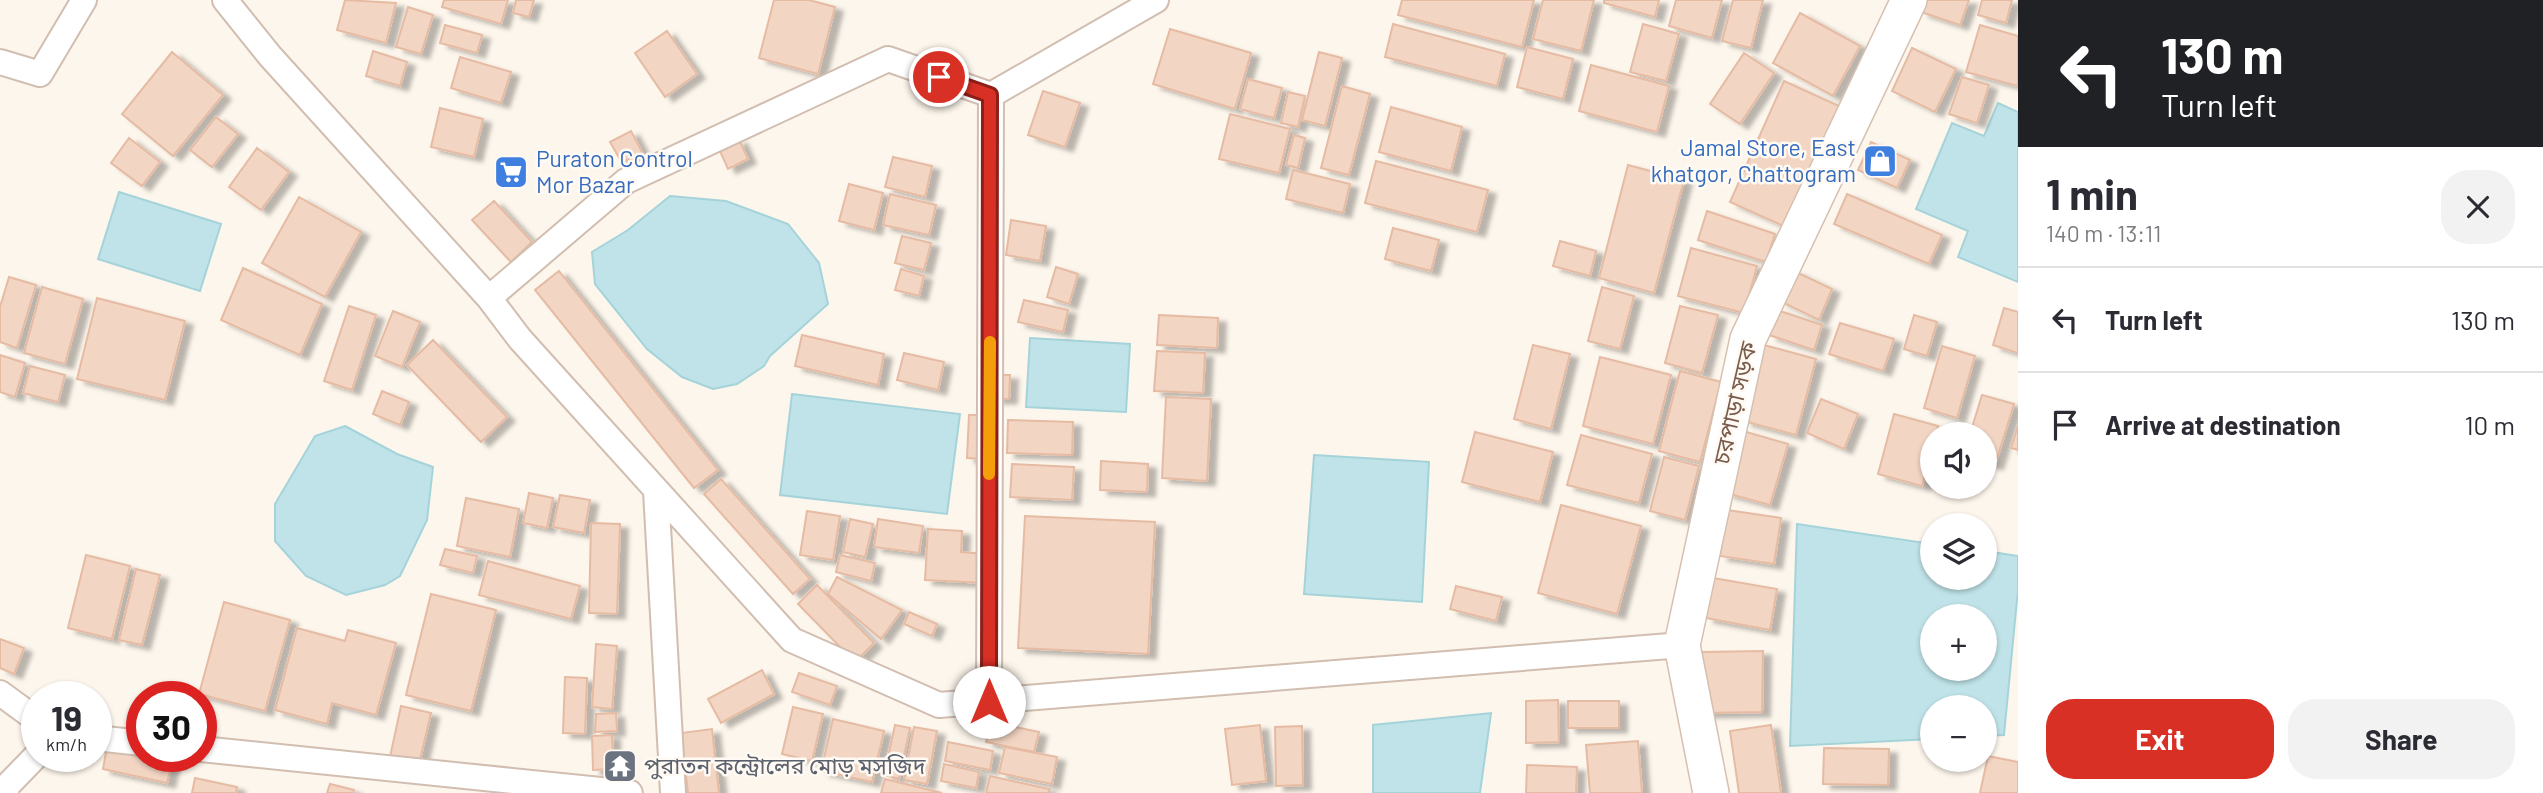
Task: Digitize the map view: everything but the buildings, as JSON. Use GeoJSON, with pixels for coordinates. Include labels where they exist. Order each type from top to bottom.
{"type":"FeatureCollection","features":[{"type":"Feature","properties":{"kind":"street"},"geometry":{"type":"LineString","coordinates":[[0,62],[40,74],[84,0]]}},
{"type":"Feature","properties":{"kind":"street"},"geometry":{"type":"LineString","coordinates":[[225,0],[270,56],[489,298],[520,339],[792,640],[939,705],[1682,645]]}},
{"type":"Feature","properties":{"kind":"street"},"geometry":{"type":"LineString","coordinates":[[489,298],[626,181],[888,59],[990,95],[1156,0]]}},
{"type":"Feature","properties":{"kind":"street","name":"চরপাড়া সড়ক"},"geometry":{"type":"LineString","coordinates":[[1711,793],[1682,645],[1748,339],[1909,0]]}},
{"type":"Feature","properties":{"kind":"street"},"geometry":{"type":"LineString","coordinates":[[989,702],[990,95]]}},
{"type":"Feature","properties":{"kind":"street"},"geometry":{"type":"LineString","coordinates":[[656,491],[673,793]]}},
{"type":"Feature","properties":{"kind":"street"},"geometry":{"type":"LineString","coordinates":[[0,693],[21,708]]}},
{"type":"Feature","properties":{"kind":"street"},"geometry":{"type":"LineString","coordinates":[[217,751],[630,793]]}},
{"type":"Feature","properties":{"kind":"street"},"geometry":{"type":"LineString","coordinates":[[6,793],[7,786],[21,772]]}},
{"type":"Feature","properties":{"kind":"water"},"geometry":{"type":"Polygon","coordinates":[[[1998,103],[2018,112],[2018,282],[1958,257],[1968,231],[1916,209],[1952,123],[1984,136],[1998,103]]]}},
{"type":"Feature","properties":{"kind":"water"},"geometry":{"type":"Polygon","coordinates":[[[119,192],[221,224],[200,291],[98,259],[119,192]]]}},
{"type":"Feature","properties":{"kind":"water"},"geometry":{"type":"Polygon","coordinates":[[[670,196],[726,201],[788,224],[819,263],[828,304],[770,356],[764,366],[737,384],[713,389],[682,377],[647,349],[595,284],[592,252],[628,230],[670,196]]]}},
{"type":"Feature","properties":{"kind":"water"},"geometry":{"type":"Polygon","coordinates":[[[1030,338],[1130,344],[1126,412],[1026,407],[1030,338]]]}},
{"type":"Feature","properties":{"kind":"water"},"geometry":{"type":"Polygon","coordinates":[[[792,394],[960,414],[947,514],[780,495],[792,394]]]}},
{"type":"Feature","properties":{"kind":"water"},"geometry":{"type":"Polygon","coordinates":[[[345,426],[397,454],[433,467],[427,520],[400,576],[385,585],[346,595],[306,576],[275,541],[275,504],[315,436],[345,426]]]}},
{"type":"Feature","properties":{"kind":"water"},"geometry":{"type":"Polygon","coordinates":[[[1314,455],[1429,462],[1422,602],[1304,594],[1314,455]]]}},
{"type":"Feature","properties":{"kind":"water"},"geometry":{"type":"Polygon","coordinates":[[[1797,524],[1920,542],[1920,590],[1997,590],[1997,553],[2018,556],[2018,589],[2004,735],[1997,735],[1997,695],[1920,695],[1920,740],[1790,746],[1797,524]]]}},
{"type":"Feature","properties":{"kind":"water"},"geometry":{"type":"Polygon","coordinates":[[[1491,713],[1480,793],[1373,793],[1373,725],[1491,713]]]}},
{"type":"Feature","properties":{"kind":"slow traffic"},"geometry":{"type":"LineString","coordinates":[[989,474],[990,342]]}},
{"type":"Feature","properties":{"kind":"place","name":"Jamal Store, East khatgor, Chattogram"},"geometry":{"type":"Point","coordinates":[1880,161]}},
{"type":"Feature","properties":{"kind":"place","name":"Puraton Control Mor Bazar"},"geometry":{"type":"Point","coordinates":[511,172]}},
{"type":"Feature","properties":{"kind":"place","name":"পুরাতন কন্ট্রোলের মোড় মসজিদ"},"geometry":{"type":"Point","coordinates":[620,766]}},
{"type":"Feature","properties":{"kind":"route"},"geometry":{"type":"LineString","coordinates":[[939,77],[990,95],[989,702]]}}]}
